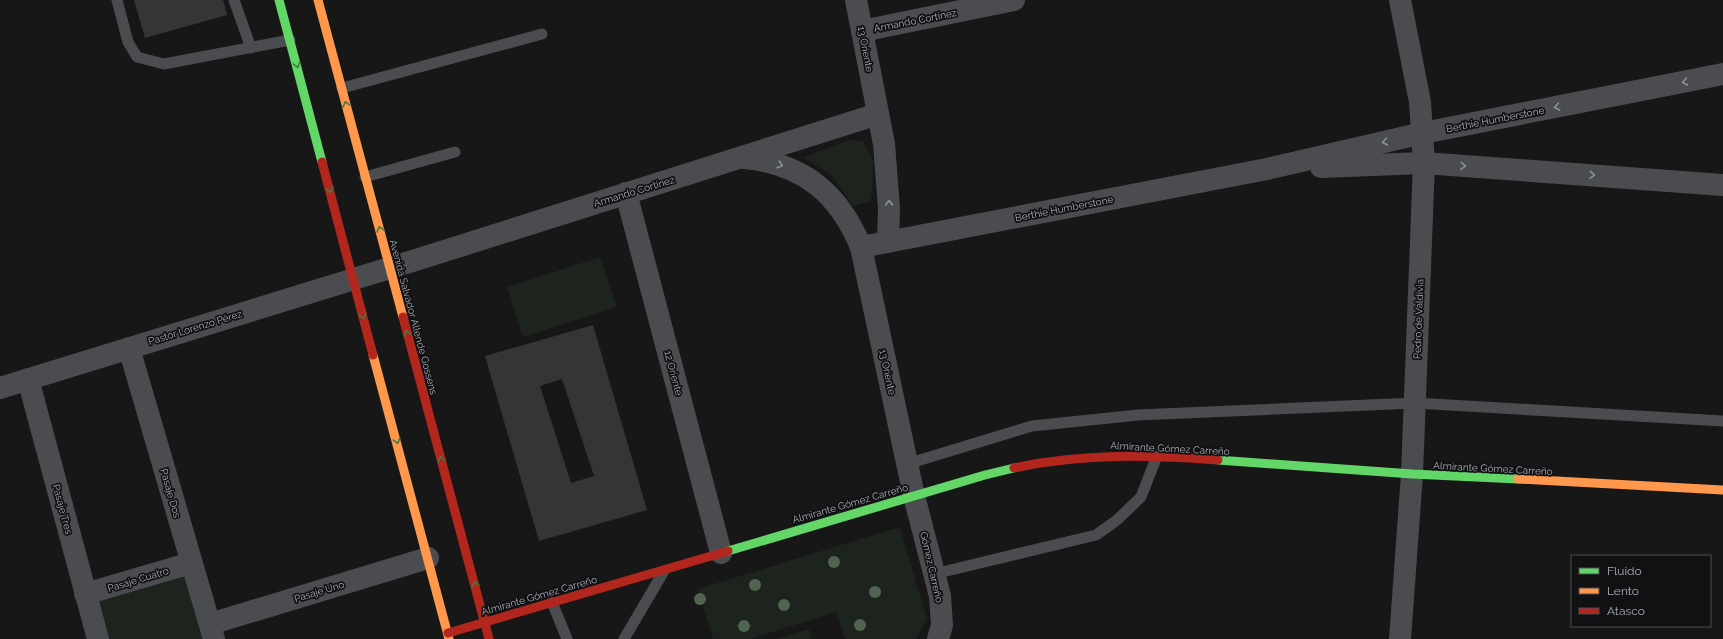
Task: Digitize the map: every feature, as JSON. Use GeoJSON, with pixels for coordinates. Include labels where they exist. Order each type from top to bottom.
{"type":"FeatureCollection","features":[{"type":"Feature","properties":{"kind":"main road"},"geometry":{"type":"LineString","coordinates":[[280,0],[449,636]]}},
{"type":"Feature","properties":{"kind":"main road","name":"Avenida Salvador Allende Gossens"},"geometry":{"type":"LineString","coordinates":[[318,0],[490,639]]}},
{"type":"Feature","properties":{"kind":"main road","name":"Almirante Gómez Carreño"},"geometry":{"type":"LineString","coordinates":[[449,636],[485,622],[985,475],[1029,464],[1073,458],[1115,455],[1157,456],[1412,474],[1723,490]]}},
{"type":"Feature","properties":{"kind":"street","name":"13 Oriente"},"geometry":{"type":"LineString","coordinates":[[856,0],[888,174],[888,242]]}},
{"type":"Feature","properties":{"kind":"street","name":"Armando Cortínez"},"geometry":{"type":"LineString","coordinates":[[862,31],[1014,0]]}},
{"type":"Feature","properties":{"kind":"street","name":"Pedro de Valdivia"},"geometry":{"type":"LineString","coordinates":[[1400,0],[1420,102],[1424,163],[1412,474],[1400,639]]}},
{"type":"Feature","properties":{"kind":"street","name":"Berthie Humberstone"},"geometry":{"type":"LineString","coordinates":[[861,247],[1267,169],[1423,133],[1723,74]]}},
{"type":"Feature","properties":{"kind":"street","name":"Armando Cortínez"},"geometry":{"type":"LineString","coordinates":[[390,267],[878,114]]}},
{"type":"Feature","properties":{"kind":"street","name":"13 Oriente"},"geometry":{"type":"LineString","coordinates":[[742,157],[762,159],[800,173],[817,185],[831,198],[844,212],[854,229],[861,247],[914,496]]}},
{"type":"Feature","properties":{"kind":"street","name":"Berthie Humberstone"},"geometry":{"type":"LineString","coordinates":[[1267,169],[1424,163],[1723,185]]}},
{"type":"Feature","properties":{"kind":"street","name":"12 Oriente"},"geometry":{"type":"LineString","coordinates":[[626,193],[721,553]]}},
{"type":"Feature","properties":{"kind":"street","name":"Pastor Lorenzo Pérez"},"geometry":{"type":"LineString","coordinates":[[0,388],[390,267]]}},
{"type":"Feature","properties":{"kind":"street","name":"Pasaje Dos"},"geometry":{"type":"LineString","coordinates":[[129,348],[212,632]]}},
{"type":"Feature","properties":{"kind":"street","name":"Pasaje Tres"},"geometry":{"type":"LineString","coordinates":[[28,379],[98,639]]}},
{"type":"Feature","properties":{"kind":"street","name":"Gómez Carreño"},"geometry":{"type":"LineString","coordinates":[[914,496],[942,610],[942,625],[938,639]]}},
{"type":"Feature","properties":{"kind":"street","name":"Pasaje Uno"},"geometry":{"type":"LineString","coordinates":[[212,632],[428,558]]}},
{"type":"Feature","properties":{"kind":"street","name":"Pasaje Cuatro"},"geometry":{"type":"LineString","coordinates":[[85,594],[191,563]]}},
{"type":"Feature","properties":{"kind":"lane"},"geometry":{"type":"LineString","coordinates":[[117,0],[128,42],[137,57],[164,64],[290,40]]}},
{"type":"Feature","properties":{"kind":"lane"},"geometry":{"type":"LineString","coordinates":[[234,0],[251,48]]}},
{"type":"Feature","properties":{"kind":"lane"},"geometry":{"type":"LineString","coordinates":[[342,88],[542,34]]}},
{"type":"Feature","properties":{"kind":"lane"},"geometry":{"type":"LineString","coordinates":[[365,176],[455,152]]}},
{"type":"Feature","properties":{"kind":"lane"},"geometry":{"type":"LineString","coordinates":[[907,464],[1032,426],[1138,415],[1415,404],[1723,421]]}},
{"type":"Feature","properties":{"kind":"lane"},"geometry":{"type":"LineString","coordinates":[[934,574],[1096,535],[1117,520],[1141,497],[1157,456]]}},
{"type":"Feature","properties":{"kind":"lane"},"geometry":{"type":"LineString","coordinates":[[624,639],[665,569]]}},
{"type":"Feature","properties":{"kind":"lane"},"geometry":{"type":"LineString","coordinates":[[552,602],[567,639]]}},
{"type":"Feature","properties":{"kind":"shaded area"},"geometry":{"type":"Polygon","coordinates":[[[850,140],[863,141],[874,162],[871,201],[853,206],[832,176],[804,157],[850,140]]]}},
{"type":"Feature","properties":{"kind":"shaded area"},"geometry":{"type":"Polygon","coordinates":[[[600,257],[617,307],[523,337],[507,287],[600,257]]]}},
{"type":"Feature","properties":{"kind":"shaded area"},"geometry":{"type":"Polygon","coordinates":[[[900,527],[927,619],[916,639],[845,639],[836,612],[750,639],[713,639],[698,589],[900,527]]]}},
{"type":"Feature","properties":{"kind":"shaded area"},"geometry":{"type":"Polygon","coordinates":[[[185,573],[204,639],[106,639],[95,600],[185,573]]]}},
{"type":"Feature","properties":{"kind":"shaded area"},"geometry":{"type":"Polygon","coordinates":[[[809,629],[811,639],[776,639],[809,629]]]}},
{"type":"Feature","properties":{"kind":"building"},"geometry":{"type":"Polygon","coordinates":[[[134,0],[223,0],[227,15],[145,38],[134,0]]]}},
{"type":"Feature","properties":{"kind":"building"},"geometry":{"type":"Polygon","coordinates":[[[593,325],[647,510],[539,541],[485,356],[593,325]],[[562,379],[540,386],[571,483],[594,476],[562,379]]]}},
{"type":"Feature","properties":{"kind":"traffic: fast"},"geometry":{"type":"LineString","coordinates":[[279,0],[322,162]]}},
{"type":"Feature","properties":{"kind":"traffic: fast"},"geometry":{"type":"LineString","coordinates":[[1218,460],[1412,474],[1518,479]]}},
{"type":"Feature","properties":{"kind":"traffic: fast"},"geometry":{"type":"LineString","coordinates":[[728,551],[985,475],[1014,468]]}},
{"type":"Feature","properties":{"kind":"traffic: slow"},"geometry":{"type":"LineString","coordinates":[[318,0],[403,317]]}},
{"type":"Feature","properties":{"kind":"traffic: slow"},"geometry":{"type":"LineString","coordinates":[[373,355],[449,639]]}},
{"type":"Feature","properties":{"kind":"traffic: slow"},"geometry":{"type":"LineString","coordinates":[[1518,479],[1723,490]]}},
{"type":"Feature","properties":{"kind":"traffic: jam"},"geometry":{"type":"LineString","coordinates":[[322,162],[373,355]]}},
{"type":"Feature","properties":{"kind":"traffic: jam"},"geometry":{"type":"LineString","coordinates":[[403,317],[489,639]]}},
{"type":"Feature","properties":{"kind":"traffic: jam"},"geometry":{"type":"LineString","coordinates":[[1014,468],[1039,463],[1116,456],[1218,460]]}},
{"type":"Feature","properties":{"kind":"traffic: jam"},"geometry":{"type":"LineString","coordinates":[[448,633],[728,551]]}}]}
